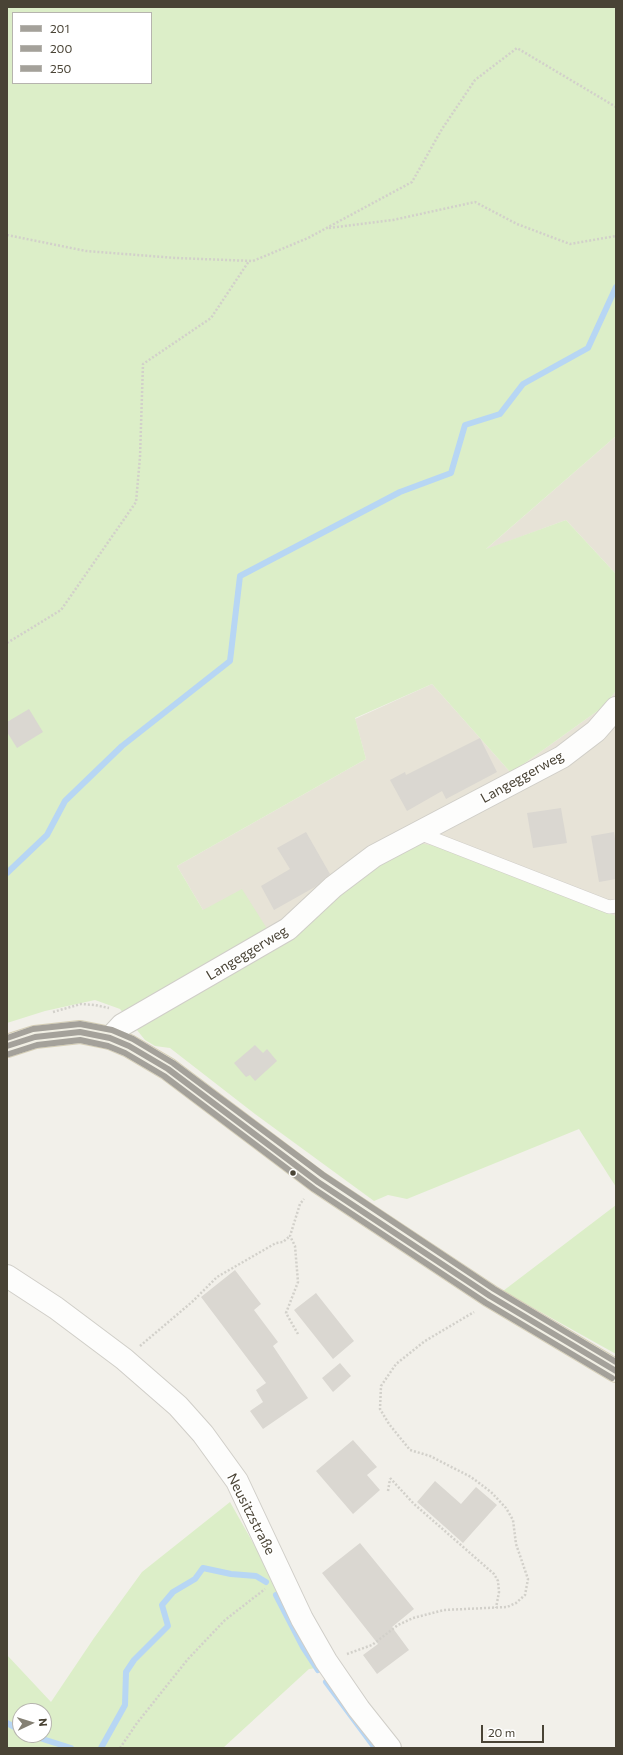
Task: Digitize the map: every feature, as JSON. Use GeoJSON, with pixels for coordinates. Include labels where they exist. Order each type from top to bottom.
{"type":"FeatureCollection","features":[{"type":"Feature","properties":{"kind":"main road"},"geometry":{"type":"LineString","coordinates":[[7,1046],[35,1037],[59,1033],[80,1032],[110,1038],[129,1046],[168,1069],[318,1182],[490,1296],[616,1371]]}},
{"type":"Feature","properties":{"kind":"street","name":"Langeggerweg"},"geometry":{"type":"LineString","coordinates":[[110,1038],[122,1025],[288,929],[333,887],[374,856],[562,757],[596,731],[616,708]]}},
{"type":"Feature","properties":{"kind":"street","name":"Neusitzstraße"},"geometry":{"type":"LineString","coordinates":[[7,1276],[56,1308],[124,1359],[178,1406],[219,1455],[237,1481],[282,1578],[326,1661],[359,1709],[390,1748]]}},
{"type":"Feature","properties":{"kind":"lane"},"geometry":{"type":"LineString","coordinates":[[419,833],[609,907],[616,906]]}},
{"type":"Feature","properties":{"kind":"path"},"geometry":{"type":"LineString","coordinates":[[7,235],[86,251],[176,258],[253,261],[308,238],[412,182],[442,129],[475,80],[517,48],[616,107]]}},
{"type":"Feature","properties":{"kind":"path"},"geometry":{"type":"LineString","coordinates":[[327,228],[393,220],[475,202],[517,224],[570,244],[616,236]]}},
{"type":"Feature","properties":{"kind":"path"},"geometry":{"type":"LineString","coordinates":[[7,642],[61,610],[136,502],[140,457],[143,364],[211,318],[249,261]]}},
{"type":"Feature","properties":{"kind":"path"},"geometry":{"type":"LineString","coordinates":[[124,1359],[192,1302],[217,1277],[276,1243],[283,1242],[290,1236],[300,1204],[318,1182]]}},
{"type":"Feature","properties":{"kind":"path"},"geometry":{"type":"LineString","coordinates":[[290,1236],[295,1246],[298,1282],[286,1313],[298,1334]]}},
{"type":"Feature","properties":{"kind":"path"},"geometry":{"type":"LineString","coordinates":[[326,1661],[372,1645],[398,1625],[413,1618],[444,1610],[507,1607],[516,1603],[526,1595],[528,1579],[516,1544],[513,1520],[506,1508],[491,1492],[471,1477],[430,1456],[410,1450],[388,1424],[380,1409],[381,1386],[396,1364],[425,1341],[478,1309],[490,1296]]}},
{"type":"Feature","properties":{"kind":"path"},"geometry":{"type":"LineString","coordinates":[[388,1491],[390,1478],[414,1504],[494,1574],[498,1581],[500,1592],[496,1608]]}},
{"type":"Feature","properties":{"kind":"path"},"geometry":{"type":"LineString","coordinates":[[120,1748],[137,1723],[188,1659],[225,1620],[282,1578]]}},
{"type":"Feature","properties":{"kind":"shaded area"},"geometry":{"type":"Polygon","coordinates":[[[616,436],[616,574],[566,520],[485,550],[616,436]]]}},
{"type":"Feature","properties":{"kind":"shaded area"},"geometry":{"type":"Polygon","coordinates":[[[432,684],[511,773],[603,707],[616,691],[616,916],[365,871],[329,906],[278,946],[203,910],[177,866],[366,759],[355,719],[432,684]]]}},
{"type":"Feature","properties":{"kind":"green space"},"geometry":{"type":"Polygon","coordinates":[[[7,7],[616,7],[616,436],[486,549],[566,520],[616,574],[616,691],[603,707],[511,773],[432,684],[355,718],[366,759],[177,866],[203,910],[242,889],[278,946],[329,906],[365,871],[418,843],[435,846],[616,916],[616,1187],[579,1129],[407,1199],[388,1195],[374,1201],[255,1114],[170,1048],[155,1046],[145,1040],[120,1009],[95,1000],[45,1011],[7,1023],[7,7]]]}},
{"type":"Feature","properties":{"kind":"green space"},"geometry":{"type":"Polygon","coordinates":[[[616,1205],[616,1354],[503,1291],[616,1205]]]}},
{"type":"Feature","properties":{"kind":"green space"},"geometry":{"type":"Polygon","coordinates":[[[230,1502],[323,1667],[309,1669],[223,1748],[7,1748],[7,1655],[51,1702],[94,1638],[142,1572],[230,1502]]]}},
{"type":"Feature","properties":{"kind":"building"},"geometry":{"type":"Polygon","coordinates":[[[29,709],[43,732],[17,748],[7,732],[7,722],[29,709]]]}},
{"type":"Feature","properties":{"kind":"building"},"geometry":{"type":"Polygon","coordinates":[[[480,738],[497,772],[446,799],[442,791],[407,811],[390,780],[405,772],[406,775],[480,738]]]}},
{"type":"Feature","properties":{"kind":"building"},"geometry":{"type":"Polygon","coordinates":[[[561,808],[567,843],[533,848],[527,813],[561,808]]]}},
{"type":"Feature","properties":{"kind":"building"},"geometry":{"type":"Polygon","coordinates":[[[306,832],[330,874],[315,887],[274,910],[261,886],[290,869],[277,848],[306,832]]]}},
{"type":"Feature","properties":{"kind":"building"},"geometry":{"type":"Polygon","coordinates":[[[614,832],[616,845],[616,879],[599,882],[591,836],[614,832]]]}},
{"type":"Feature","properties":{"kind":"building"},"geometry":{"type":"Polygon","coordinates":[[[255,1045],[263,1053],[267,1049],[277,1061],[255,1081],[250,1075],[246,1077],[234,1063],[255,1045]]]}},
{"type":"Feature","properties":{"kind":"building"},"geometry":{"type":"Polygon","coordinates":[[[235,1270],[261,1304],[254,1310],[278,1342],[273,1346],[308,1398],[263,1429],[250,1411],[263,1402],[256,1390],[266,1383],[201,1297],[235,1270]]]}},
{"type":"Feature","properties":{"kind":"building"},"geometry":{"type":"Polygon","coordinates":[[[316,1293],[354,1341],[333,1359],[294,1310],[316,1293]]]}},
{"type":"Feature","properties":{"kind":"building"},"geometry":{"type":"Polygon","coordinates":[[[340,1363],[351,1376],[333,1392],[322,1378],[340,1363]]]}},
{"type":"Feature","properties":{"kind":"building"},"geometry":{"type":"Polygon","coordinates":[[[353,1440],[377,1467],[367,1475],[380,1490],[353,1514],[316,1471],[353,1440]]]}},
{"type":"Feature","properties":{"kind":"building"},"geometry":{"type":"Polygon","coordinates":[[[435,1481],[461,1504],[476,1487],[497,1505],[463,1543],[417,1502],[435,1481]]]}},
{"type":"Feature","properties":{"kind":"building"},"geometry":{"type":"Polygon","coordinates":[[[360,1543],[414,1609],[392,1627],[409,1650],[377,1674],[363,1655],[378,1644],[322,1573],[360,1543]]]}},
{"type":"Feature","properties":{"kind":"waterway"},"geometry":{"type":"LineString","coordinates":[[7,873],[47,835],[65,801],[122,746],[230,661],[240,576],[400,492],[451,473],[465,425],[500,414],[523,384],[588,348],[616,287]]}},
{"type":"Feature","properties":{"kind":"waterway"},"geometry":{"type":"LineString","coordinates":[[101,1748],[125,1705],[126,1672],[134,1660],[168,1626],[162,1605],[173,1592],[195,1579],[203,1568],[231,1574],[256,1576],[266,1582]]}},
{"type":"Feature","properties":{"kind":"waterway"},"geometry":{"type":"LineString","coordinates":[[276,1595],[303,1647],[318,1670]]}},
{"type":"Feature","properties":{"kind":"waterway"},"geometry":{"type":"LineString","coordinates":[[326,1682],[375,1748]]}},
{"type":"Feature","properties":{"kind":"waterway"},"geometry":{"type":"LineString","coordinates":[[7,1723],[12,1726]]}},
{"type":"Feature","properties":{"kind":"waterway"},"geometry":{"type":"LineString","coordinates":[[52,1742],[71,1748]]}},
{"type":"Feature","properties":{"kind":"transit line","name":"250"},"geometry":{"type":"LineString","coordinates":[[7,1038],[33,1029],[80,1024],[112,1030],[133,1039],[173,1063],[323,1175],[494,1289],[616,1362]]}},
{"type":"Feature","properties":{"kind":"transit line","name":"201"},"geometry":{"type":"LineString","coordinates":[[7,1046],[35,1037],[80,1032],[110,1038],[129,1046],[168,1069],[318,1182],[490,1296],[616,1371]]}},
{"type":"Feature","properties":{"kind":"transit line","name":"200"},"geometry":{"type":"LineString","coordinates":[[9,1054],[37,1045],[80,1040],[108,1046],[125,1053],[164,1076],[314,1189],[486,1303],[612,1378]]}}]}
